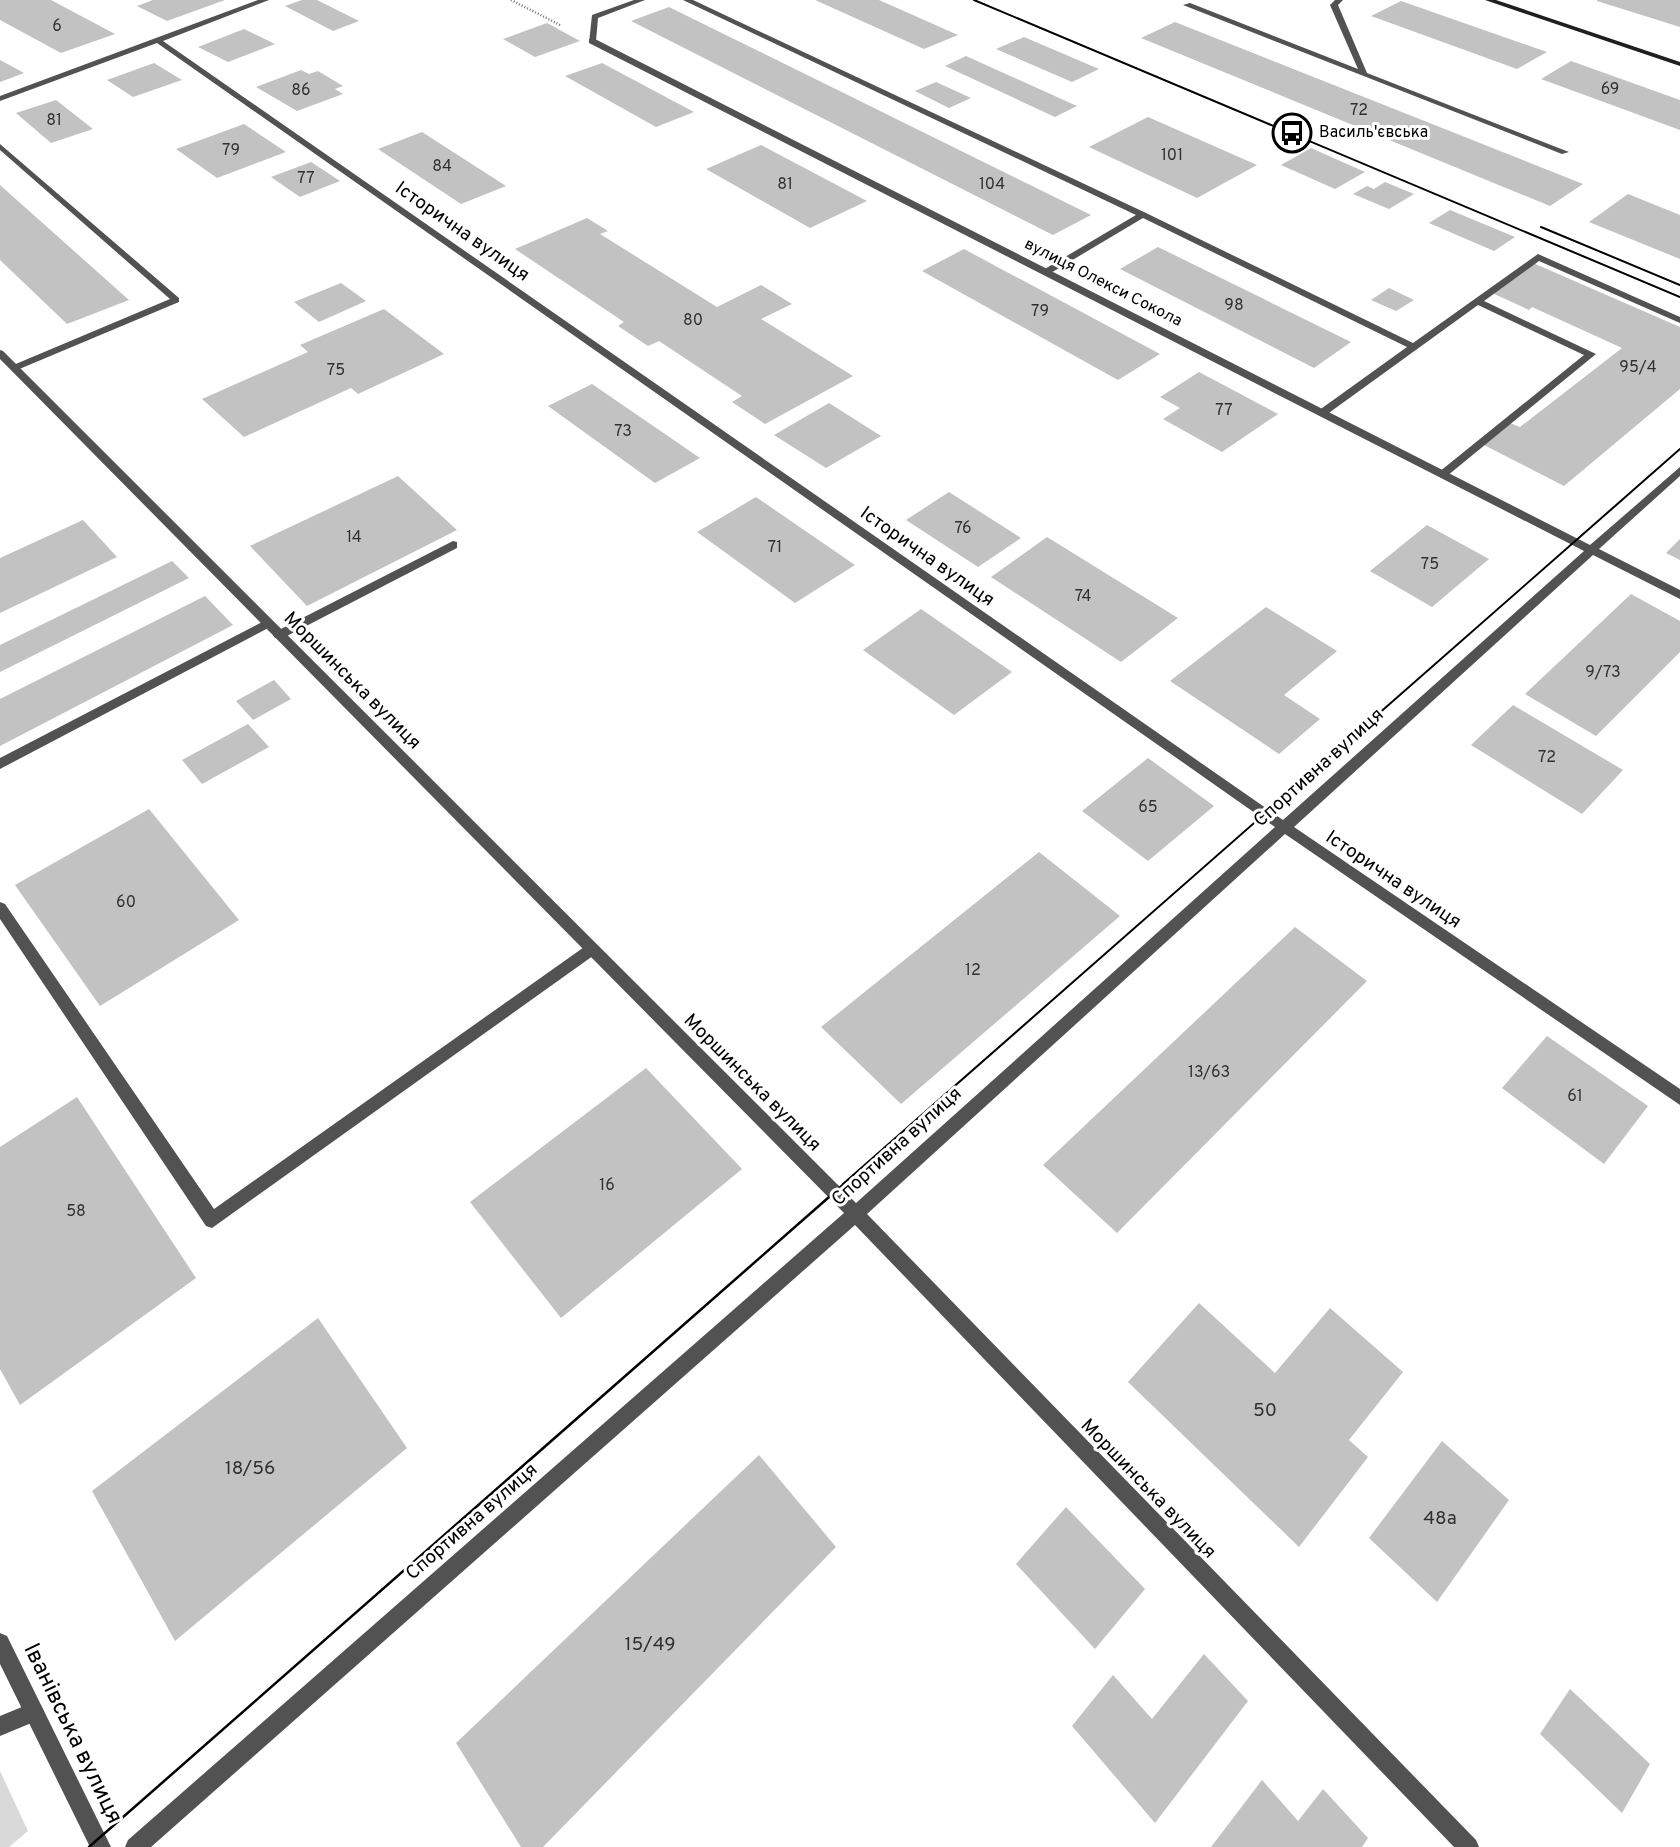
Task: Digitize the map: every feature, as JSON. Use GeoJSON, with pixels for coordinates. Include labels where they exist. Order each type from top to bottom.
{"type":"FeatureCollection","features":[{"type":"Feature","properties":{"kind":"main road"},"geometry":{"type":"LineString","coordinates":[[1489,0],[1680,64]]}},
{"type":"Feature","properties":{"kind":"street"},"geometry":{"type":"LineString","coordinates":[[0,99],[265,0]]}},
{"type":"Feature","properties":{"kind":"street"},"geometry":{"type":"LineString","coordinates":[[592,41],[595,17],[641,0]]}},
{"type":"Feature","properties":{"kind":"street"},"geometry":{"type":"LineString","coordinates":[[687,0],[1143,215],[1413,347]]}},
{"type":"Feature","properties":{"kind":"street"},"geometry":{"type":"LineString","coordinates":[[1339,0],[1334,5],[1364,74]]}},
{"type":"Feature","properties":{"kind":"street"},"geometry":{"type":"LineString","coordinates":[[1187,5],[1565,152]]}},
{"type":"Feature","properties":{"kind":"street","name":"Історична вулиця"},"geometry":{"type":"LineString","coordinates":[[157,40],[1284,827],[1680,1098]]}},
{"type":"Feature","properties":{"kind":"street","name":"вулиця Олекси Сокола"},"geometry":{"type":"LineString","coordinates":[[592,41],[1680,595]]}},
{"type":"Feature","properties":{"kind":"street"},"geometry":{"type":"LineString","coordinates":[[0,146],[176,300],[14,368]]}},
{"type":"Feature","properties":{"kind":"street"},"geometry":{"type":"LineString","coordinates":[[1046,272],[1143,215]]}},
{"type":"Feature","properties":{"kind":"street"},"geometry":{"type":"LineString","coordinates":[[1322,413],[1538,257],[1680,320]]}},
{"type":"Feature","properties":{"kind":"street"},"geometry":{"type":"LineString","coordinates":[[1443,474],[1591,354],[1477,302]]}},
{"type":"Feature","properties":{"kind":"street","name":"Моршинська вулиця"},"geometry":{"type":"LineString","coordinates":[[0,353],[855,1214],[1469,1847]]}},
{"type":"Feature","properties":{"kind":"street","name":"Спортивна вулиця"},"geometry":{"type":"LineString","coordinates":[[135,1847],[855,1214],[1680,470]]}},
{"type":"Feature","properties":{"kind":"street"},"geometry":{"type":"LineString","coordinates":[[0,764],[274,629],[453,545]]}},
{"type":"Feature","properties":{"kind":"street"},"geometry":{"type":"LineString","coordinates":[[0,908],[212,1220],[592,949]]}},
{"type":"Feature","properties":{"kind":"street","name":"Іванівська вулиця"},"geometry":{"type":"LineString","coordinates":[[0,1643],[101,1847]]}},
{"type":"Feature","properties":{"kind":"street"},"geometry":{"type":"LineString","coordinates":[[0,1726],[34,1712]]}},
{"type":"Feature","properties":{"kind":"path"},"geometry":{"type":"LineString","coordinates":[[511,0],[592,41]]}},
{"type":"Feature","properties":{"kind":"shaded area"},"geometry":{"type":"Polygon","coordinates":[[[0,1771],[28,1831],[9,1847],[0,1847],[0,1771]]]}},
{"type":"Feature","properties":{"kind":"building"},"geometry":{"type":"Polygon","coordinates":[[[0,0],[51,0],[115,34],[61,53],[0,20],[0,0]]]}},
{"type":"Feature","properties":{"kind":"building"},"geometry":{"type":"Polygon","coordinates":[[[153,0],[225,0],[167,21],[137,6],[153,0]]]}},
{"type":"Feature","properties":{"kind":"building"},"geometry":{"type":"Polygon","coordinates":[[[302,0],[317,0],[359,21],[333,31],[285,6],[302,0]]]}},
{"type":"Feature","properties":{"kind":"building"},"geometry":{"type":"Polygon","coordinates":[[[815,0],[879,0],[958,35],[924,49],[815,0]]]}},
{"type":"Feature","properties":{"kind":"building"},"geometry":{"type":"Polygon","coordinates":[[[1680,0],[1680,27],[1597,1],[1680,0]]]}},
{"type":"Feature","properties":{"kind":"building"},"geometry":{"type":"Polygon","coordinates":[[[1401,1],[1547,52],[1517,69],[1371,16],[1401,1]]]}},
{"type":"Feature","properties":{"kind":"building"},"geometry":{"type":"Polygon","coordinates":[[[669,7],[1091,215],[1053,235],[631,21],[669,7]]]}},
{"type":"Feature","properties":{"kind":"building"},"geometry":{"type":"Polygon","coordinates":[[[1175,22],[1583,184],[1550,206],[1141,38],[1175,22]]]}},
{"type":"Feature","properties":{"kind":"building"},"geometry":{"type":"Polygon","coordinates":[[[547,23],[580,41],[535,57],[503,39],[547,23]]]}},
{"type":"Feature","properties":{"kind":"building"},"geometry":{"type":"Polygon","coordinates":[[[244,29],[275,44],[228,62],[198,47],[244,29]]]}},
{"type":"Feature","properties":{"kind":"building"},"geometry":{"type":"Polygon","coordinates":[[[1024,37],[1099,69],[1072,82],[996,49],[1024,37]]]}},
{"type":"Feature","properties":{"kind":"building"},"geometry":{"type":"Polygon","coordinates":[[[966,56],[1077,106],[1055,117],[945,66],[966,56]]]}},
{"type":"Feature","properties":{"kind":"building"},"geometry":{"type":"Polygon","coordinates":[[[0,60],[24,73],[0,82],[0,60]]]}},
{"type":"Feature","properties":{"kind":"building"},"geometry":{"type":"Polygon","coordinates":[[[1571,61],[1680,100],[1680,130],[1541,79],[1571,61]]]}},
{"type":"Feature","properties":{"kind":"building"},"geometry":{"type":"Polygon","coordinates":[[[154,63],[182,80],[133,97],[107,80],[154,63]]]}},
{"type":"Feature","properties":{"kind":"building"},"geometry":{"type":"Polygon","coordinates":[[[602,63],[694,112],[656,127],[565,76],[602,63]]]}},
{"type":"Feature","properties":{"kind":"building"},"geometry":{"type":"Polygon","coordinates":[[[301,70],[309,74],[318,71],[343,86],[335,89],[343,94],[297,111],[256,87],[301,70]]]}},
{"type":"Feature","properties":{"kind":"building"},"geometry":{"type":"Polygon","coordinates":[[[936,82],[971,98],[949,108],[915,91],[936,82]]]}},
{"type":"Feature","properties":{"kind":"building"},"geometry":{"type":"Polygon","coordinates":[[[56,100],[93,129],[51,143],[16,113],[56,100]]]}},
{"type":"Feature","properties":{"kind":"building"},"geometry":{"type":"Polygon","coordinates":[[[1148,117],[1257,165],[1197,198],[1089,147],[1148,117]]]}},
{"type":"Feature","properties":{"kind":"building"},"geometry":{"type":"Polygon","coordinates":[[[244,124],[286,152],[217,178],[176,149],[244,124]]]}},
{"type":"Feature","properties":{"kind":"building"},"geometry":{"type":"Polygon","coordinates":[[[422,132],[506,186],[461,204],[378,149],[422,132]]]}},
{"type":"Feature","properties":{"kind":"building"},"geometry":{"type":"Polygon","coordinates":[[[761,145],[867,201],[810,228],[706,169],[761,145]]]}},
{"type":"Feature","properties":{"kind":"building"},"geometry":{"type":"Polygon","coordinates":[[[1311,148],[1365,172],[1335,189],[1281,165],[1311,148]]]}},
{"type":"Feature","properties":{"kind":"building"},"geometry":{"type":"Polygon","coordinates":[[[311,162],[340,181],[300,197],[271,177],[311,162]]]}},
{"type":"Feature","properties":{"kind":"building"},"geometry":{"type":"Polygon","coordinates":[[[1385,182],[1414,194],[1389,209],[1353,194],[1367,186],[1374,189],[1385,182]]]}},
{"type":"Feature","properties":{"kind":"building"},"geometry":{"type":"Polygon","coordinates":[[[0,185],[129,300],[67,324],[0,260],[0,185]]]}},
{"type":"Feature","properties":{"kind":"building"},"geometry":{"type":"Polygon","coordinates":[[[1628,194],[1680,215],[1680,259],[1589,222],[1628,194]]]}},
{"type":"Feature","properties":{"kind":"building"},"geometry":{"type":"Polygon","coordinates":[[[1450,210],[1515,237],[1494,251],[1429,223],[1450,210]]]}},
{"type":"Feature","properties":{"kind":"building"},"geometry":{"type":"Polygon","coordinates":[[[587,218],[608,231],[600,234],[717,307],[761,285],[792,304],[761,319],[853,376],[765,424],[732,402],[742,396],[659,341],[648,346],[618,326],[624,322],[515,249],[587,218]]]}},
{"type":"Feature","properties":{"kind":"building"},"geometry":{"type":"Polygon","coordinates":[[[1158,247],[1351,342],[1314,368],[1120,269],[1158,247]]]}},
{"type":"Feature","properties":{"kind":"building"},"geometry":{"type":"Polygon","coordinates":[[[964,249],[1160,354],[1118,380],[922,271],[964,249]]]}},
{"type":"Feature","properties":{"kind":"building"},"geometry":{"type":"Polygon","coordinates":[[[1533,263],[1680,327],[1680,389],[1564,486],[1482,444],[1510,423],[1520,427],[1622,348],[1532,307],[1529,310],[1490,292],[1533,263]]]}},
{"type":"Feature","properties":{"kind":"building"},"geometry":{"type":"Polygon","coordinates":[[[341,283],[366,301],[319,322],[294,302],[341,283]]]}},
{"type":"Feature","properties":{"kind":"building"},"geometry":{"type":"Polygon","coordinates":[[[1389,288],[1414,300],[1396,311],[1371,300],[1389,288]]]}},
{"type":"Feature","properties":{"kind":"building"},"geometry":{"type":"Polygon","coordinates":[[[384,309],[444,354],[358,394],[351,388],[244,437],[202,399],[308,352],[300,345],[384,309]]]}},
{"type":"Feature","properties":{"kind":"building"},"geometry":{"type":"Polygon","coordinates":[[[1199,372],[1278,414],[1222,452],[1163,419],[1180,408],[1160,397],[1199,372]]]}},
{"type":"Feature","properties":{"kind":"building"},"geometry":{"type":"Polygon","coordinates":[[[592,384],[700,458],[655,483],[548,406],[592,384]]]}},
{"type":"Feature","properties":{"kind":"building"},"geometry":{"type":"Polygon","coordinates":[[[829,403],[881,436],[826,468],[774,435],[829,403]]]}},
{"type":"Feature","properties":{"kind":"building"},"geometry":{"type":"Polygon","coordinates":[[[398,476],[457,530],[307,606],[250,546],[398,476]]]}},
{"type":"Feature","properties":{"kind":"building"},"geometry":{"type":"Polygon","coordinates":[[[949,492],[1021,538],[978,567],[906,520],[949,492]]]}},
{"type":"Feature","properties":{"kind":"building"},"geometry":{"type":"Polygon","coordinates":[[[756,497],[855,565],[795,603],[697,532],[756,497]]]}},
{"type":"Feature","properties":{"kind":"building"},"geometry":{"type":"Polygon","coordinates":[[[83,520],[117,557],[0,613],[0,558],[83,520]]]}},
{"type":"Feature","properties":{"kind":"building"},"geometry":{"type":"Polygon","coordinates":[[[1427,525],[1489,559],[1432,607],[1370,571],[1427,525]]]}},
{"type":"Feature","properties":{"kind":"building"},"geometry":{"type":"Polygon","coordinates":[[[1047,537],[1178,618],[1121,662],[991,577],[1047,537]]]}},
{"type":"Feature","properties":{"kind":"building"},"geometry":{"type":"Polygon","coordinates":[[[1680,539],[1680,560],[1666,553],[1680,539]]]}},
{"type":"Feature","properties":{"kind":"building"},"geometry":{"type":"Polygon","coordinates":[[[172,561],[189,578],[0,672],[0,645],[172,561]]]}},
{"type":"Feature","properties":{"kind":"building"},"geometry":{"type":"Polygon","coordinates":[[[1631,594],[1680,621],[1680,652],[1596,736],[1525,694],[1631,594]]]}},
{"type":"Feature","properties":{"kind":"building"},"geometry":{"type":"Polygon","coordinates":[[[205,596],[233,625],[0,746],[0,699],[205,596]]]}},
{"type":"Feature","properties":{"kind":"building"},"geometry":{"type":"Polygon","coordinates":[[[1266,607],[1337,651],[1284,695],[1320,719],[1279,754],[1170,681],[1266,607]]]}},
{"type":"Feature","properties":{"kind":"building"},"geometry":{"type":"Polygon","coordinates":[[[921,609],[1012,672],[954,715],[863,650],[921,609]]]}},
{"type":"Feature","properties":{"kind":"building"},"geometry":{"type":"Polygon","coordinates":[[[274,680],[291,699],[253,720],[236,701],[274,680]]]}},
{"type":"Feature","properties":{"kind":"building"},"geometry":{"type":"Polygon","coordinates":[[[1513,705],[1623,770],[1582,814],[1471,745],[1513,705]]]}},
{"type":"Feature","properties":{"kind":"building"},"geometry":{"type":"Polygon","coordinates":[[[248,724],[269,747],[202,784],[182,760],[248,724]]]}},
{"type":"Feature","properties":{"kind":"building"},"geometry":{"type":"Polygon","coordinates":[[[1148,758],[1214,806],[1148,861],[1082,811],[1148,758]]]}},
{"type":"Feature","properties":{"kind":"building"},"geometry":{"type":"Polygon","coordinates":[[[149,809],[239,920],[100,1006],[15,885],[149,809]]]}},
{"type":"Feature","properties":{"kind":"building"},"geometry":{"type":"Polygon","coordinates":[[[1039,852],[1120,916],[901,1104],[821,1027],[1039,852]]]}},
{"type":"Feature","properties":{"kind":"building"},"geometry":{"type":"Polygon","coordinates":[[[1295,927],[1367,981],[1117,1233],[1043,1165],[1295,927]]]}},
{"type":"Feature","properties":{"kind":"building"},"geometry":{"type":"Polygon","coordinates":[[[1547,1036],[1648,1106],[1604,1164],[1502,1088],[1547,1036]]]}},
{"type":"Feature","properties":{"kind":"building"},"geometry":{"type":"Polygon","coordinates":[[[646,1068],[742,1169],[561,1318],[470,1202],[646,1068]]]}},
{"type":"Feature","properties":{"kind":"building"},"geometry":{"type":"Polygon","coordinates":[[[77,1097],[196,1278],[20,1405],[0,1369],[0,1147],[77,1097]]]}},
{"type":"Feature","properties":{"kind":"building"},"geometry":{"type":"Polygon","coordinates":[[[1199,1303],[1275,1373],[1330,1308],[1403,1372],[1349,1440],[1368,1457],[1299,1547],[1128,1382],[1199,1303]]]}},
{"type":"Feature","properties":{"kind":"building"},"geometry":{"type":"Polygon","coordinates":[[[318,1318],[407,1448],[175,1641],[92,1491],[318,1318]]]}},
{"type":"Feature","properties":{"kind":"building"},"geometry":{"type":"Polygon","coordinates":[[[1442,1441],[1509,1500],[1437,1602],[1369,1538],[1442,1441]]]}},
{"type":"Feature","properties":{"kind":"building"},"geometry":{"type":"Polygon","coordinates":[[[759,1455],[836,1547],[543,1847],[521,1847],[456,1743],[759,1455]]]}},
{"type":"Feature","properties":{"kind":"building"},"geometry":{"type":"Polygon","coordinates":[[[1066,1507],[1145,1589],[1095,1649],[1016,1564],[1066,1507]]]}},
{"type":"Feature","properties":{"kind":"building"},"geometry":{"type":"Polygon","coordinates":[[[1204,1654],[1248,1701],[1155,1823],[1072,1726],[1113,1675],[1152,1719],[1204,1654]]]}},
{"type":"Feature","properties":{"kind":"building"},"geometry":{"type":"Polygon","coordinates":[[[1570,1689],[1650,1764],[1622,1813],[1540,1734],[1570,1689]]]}},
{"type":"Feature","properties":{"kind":"building"},"geometry":{"type":"Polygon","coordinates":[[[1262,1780],[1298,1821],[1323,1789],[1368,1838],[1362,1847],[1211,1847],[1262,1780]]]}},
{"type":"Feature","properties":{"kind":"tram line"},"geometry":{"type":"LineString","coordinates":[[974,0],[1680,297]]}},
{"type":"Feature","properties":{"kind":"tram line"},"geometry":{"type":"LineString","coordinates":[[1541,227],[1680,285]]}},
{"type":"Feature","properties":{"kind":"tram line"},"geometry":{"type":"LineString","coordinates":[[843,1184],[1680,449]]}},
{"type":"Feature","properties":{"kind":"tram line"},"geometry":{"type":"LineString","coordinates":[[89,1847],[845,1183]]}},
{"type":"Feature","properties":{"kind":"place","name":"Василь'євська"},"geometry":{"type":"Point","coordinates":[1292,133]}}]}
